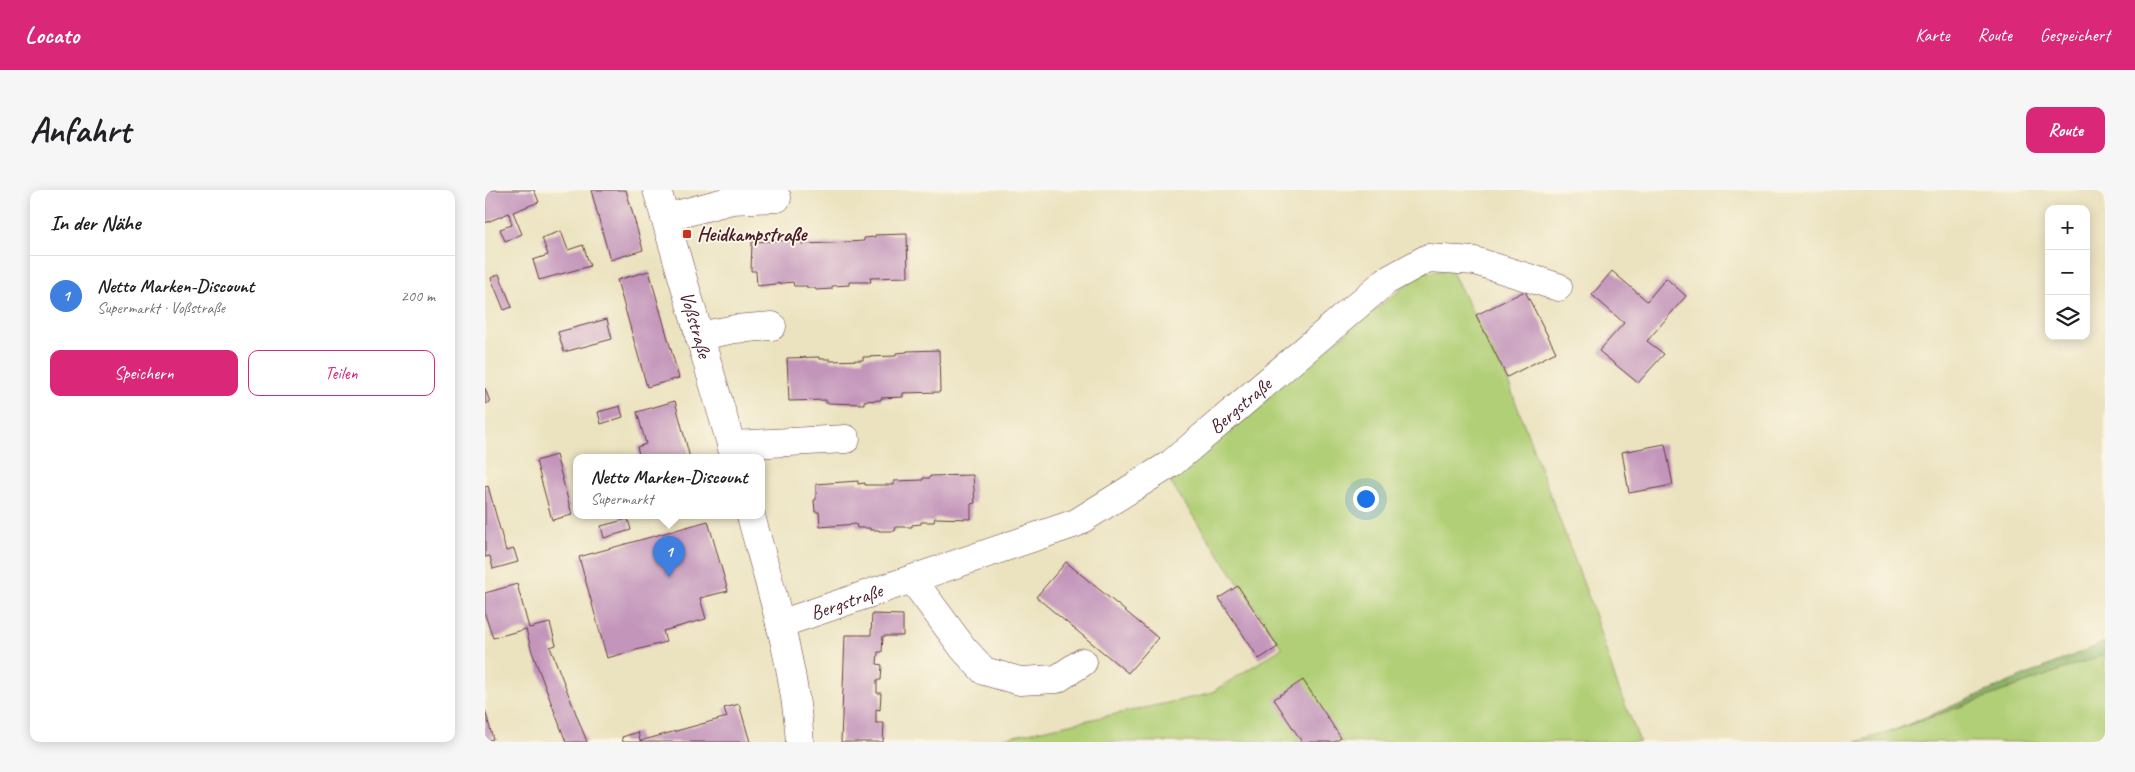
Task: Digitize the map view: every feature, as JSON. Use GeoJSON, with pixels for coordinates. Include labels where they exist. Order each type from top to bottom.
{"type":"FeatureCollection","features":[{"type":"Feature","properties":{"kind":"street","name":"Voßstraße"},"geometry":{"type":"LineString","coordinates":[[657,190],[733,452]]}},
{"type":"Feature","properties":{"kind":"street"},"geometry":{"type":"LineString","coordinates":[[665,218],[732,200],[777,198]]}},
{"type":"Feature","properties":{"kind":"street","name":"Bergstraße"},"geometry":{"type":"LineString","coordinates":[[780,624],[1076,523],[1172,462],[1386,281],[1428,258],[1475,261],[1558,287]]}},
{"type":"Feature","properties":{"kind":"street"},"geometry":{"type":"LineString","coordinates":[[699,336],[735,329],[772,326]]}},
{"type":"Feature","properties":{"kind":"street"},"geometry":{"type":"LineString","coordinates":[[733,452],[847,439]]}},
{"type":"Feature","properties":{"kind":"street"},"geometry":{"type":"LineString","coordinates":[[752,519],[780,624],[798,713],[800,742]]}},
{"type":"Feature","properties":{"kind":"street"},"geometry":{"type":"LineString","coordinates":[[912,579],[963,648],[984,671],[1020,681],[1057,679],[1083,662]]}},
{"type":"Feature","properties":{"kind":"green space"},"geometry":{"type":"Polygon","coordinates":[[[1451,270],[1507,379],[1590,601],[1616,682],[1640,742],[986,742],[1209,694],[1282,648],[1166,476],[1423,272],[1451,270]]]}},
{"type":"Feature","properties":{"kind":"green space"},"geometry":{"type":"Polygon","coordinates":[[[2105,642],[2105,654],[1890,732],[2105,642]]]}},
{"type":"Feature","properties":{"kind":"green space"},"geometry":{"type":"Polygon","coordinates":[[[2105,654],[2105,742],[1856,742],[1890,732],[2105,654]]]}},
{"type":"Feature","properties":{"kind":"building"},"geometry":{"type":"Polygon","coordinates":[[[485,190],[534,190],[539,202],[513,212],[522,234],[505,241],[500,229],[512,225],[509,213],[485,223],[485,190]]]}},
{"type":"Feature","properties":{"kind":"building"},"geometry":{"type":"Polygon","coordinates":[[[591,190],[626,190],[643,250],[610,260],[591,190]]]}},
{"type":"Feature","properties":{"kind":"building"},"geometry":{"type":"Polygon","coordinates":[[[561,231],[568,250],[583,245],[590,266],[539,280],[533,260],[548,255],[542,238],[561,231]]]}},
{"type":"Feature","properties":{"kind":"building"},"geometry":{"type":"Polygon","coordinates":[[[907,234],[908,277],[870,278],[871,282],[849,282],[849,285],[832,286],[832,289],[816,290],[815,288],[807,288],[807,286],[794,286],[793,282],[757,286],[756,271],[751,271],[752,242],[794,240],[794,242],[802,242],[802,244],[831,243],[864,241],[864,238],[875,237],[875,235],[907,234]]]}},
{"type":"Feature","properties":{"kind":"building"},"geometry":{"type":"Polygon","coordinates":[[[649,271],[679,378],[647,387],[617,280],[649,271]]]}},
{"type":"Feature","properties":{"kind":"building"},"geometry":{"type":"Polygon","coordinates":[[[1612,271],[1647,301],[1666,278],[1686,296],[1647,341],[1664,354],[1638,383],[1599,351],[1624,323],[1592,295],[1612,271]]]}},
{"type":"Feature","properties":{"kind":"building"},"geometry":{"type":"Polygon","coordinates":[[[499,274],[512,307],[504,310],[491,278],[499,274]]]}},
{"type":"Feature","properties":{"kind":"building"},"geometry":{"type":"Polygon","coordinates":[[[1525,291],[1556,352],[1507,377],[1476,315],[1525,291]]]}},
{"type":"Feature","properties":{"kind":"building"},"geometry":{"type":"Polygon","coordinates":[[[607,319],[612,339],[564,352],[558,332],[607,319]]]}},
{"type":"Feature","properties":{"kind":"building"},"geometry":{"type":"Polygon","coordinates":[[[939,350],[940,392],[903,393],[903,397],[864,401],[864,404],[826,403],[826,400],[789,401],[787,358],[819,357],[819,359],[830,359],[830,361],[863,360],[863,357],[896,356],[896,353],[907,351],[939,350]]]}},
{"type":"Feature","properties":{"kind":"building"},"geometry":{"type":"Polygon","coordinates":[[[485,388],[490,402],[485,404],[485,388]]]}},
{"type":"Feature","properties":{"kind":"building"},"geometry":{"type":"Polygon","coordinates":[[[675,401],[689,454],[639,454],[637,447],[646,444],[637,412],[675,401]]]}},
{"type":"Feature","properties":{"kind":"building"},"geometry":{"type":"Polygon","coordinates":[[[620,406],[623,417],[601,424],[598,412],[620,406]]]}},
{"type":"Feature","properties":{"kind":"building"},"geometry":{"type":"Polygon","coordinates":[[[1665,444],[1673,485],[1629,493],[1622,452],[1665,444]]]}},
{"type":"Feature","properties":{"kind":"building"},"geometry":{"type":"Polygon","coordinates":[[[556,455],[572,515],[552,520],[536,461],[556,455]]]}},
{"type":"Feature","properties":{"kind":"building"},"geometry":{"type":"Polygon","coordinates":[[[973,475],[975,503],[971,504],[971,519],[935,518],[934,522],[921,522],[921,524],[912,525],[912,527],[896,527],[895,531],[879,531],[870,530],[870,528],[857,528],[856,524],[820,527],[819,512],[815,512],[816,484],[858,481],[858,484],[865,483],[865,485],[894,485],[894,481],[923,480],[923,478],[930,478],[930,476],[973,475]]]}},
{"type":"Feature","properties":{"kind":"building"},"geometry":{"type":"Polygon","coordinates":[[[488,486],[506,551],[514,549],[518,562],[493,569],[490,556],[485,557],[485,487],[488,486]]]}},
{"type":"Feature","properties":{"kind":"building"},"geometry":{"type":"Polygon","coordinates":[[[628,519],[631,530],[604,538],[601,526],[628,519]]]}},
{"type":"Feature","properties":{"kind":"building"},"geometry":{"type":"Polygon","coordinates":[[[708,521],[728,591],[700,598],[706,619],[663,631],[666,642],[607,658],[579,557],[708,521]]]}},
{"type":"Feature","properties":{"kind":"building"},"geometry":{"type":"Polygon","coordinates":[[[1066,562],[1158,638],[1128,673],[1036,597],[1066,562]]]}},
{"type":"Feature","properties":{"kind":"building"},"geometry":{"type":"Polygon","coordinates":[[[517,584],[529,628],[550,623],[556,645],[550,647],[587,742],[566,742],[532,652],[526,629],[493,638],[485,615],[485,593],[517,584]]]}},
{"type":"Feature","properties":{"kind":"building"},"geometry":{"type":"Polygon","coordinates":[[[1238,586],[1278,647],[1259,659],[1219,598],[1238,586]]]}},
{"type":"Feature","properties":{"kind":"building"},"geometry":{"type":"Polygon","coordinates":[[[872,614],[903,615],[903,636],[883,636],[882,652],[878,652],[877,664],[882,665],[881,680],[877,680],[877,693],[881,693],[880,710],[876,709],[876,723],[884,723],[883,742],[841,742],[845,635],[871,635],[872,614]]]}},
{"type":"Feature","properties":{"kind":"building"},"geometry":{"type":"Polygon","coordinates":[[[1303,680],[1341,738],[1335,742],[1302,742],[1274,699],[1303,680]]]}},
{"type":"Feature","properties":{"kind":"building"},"geometry":{"type":"Polygon","coordinates":[[[739,704],[750,742],[623,742],[622,737],[638,732],[640,741],[727,717],[724,708],[739,704]]]}},
{"type":"Feature","properties":{"kind":"building"},"geometry":{"type":"Polygon","coordinates":[[[485,710],[493,739],[489,740],[489,742],[485,742],[485,710]]]}},
{"type":"Feature","properties":{"kind":"place","name":"Heidkampstraße"},"geometry":{"type":"Point","coordinates":[687,234]}},
{"type":"Feature","properties":{"kind":"place","name":"Netto Marken-Discount"},"geometry":{"type":"Point","coordinates":[669,577]}}]}
